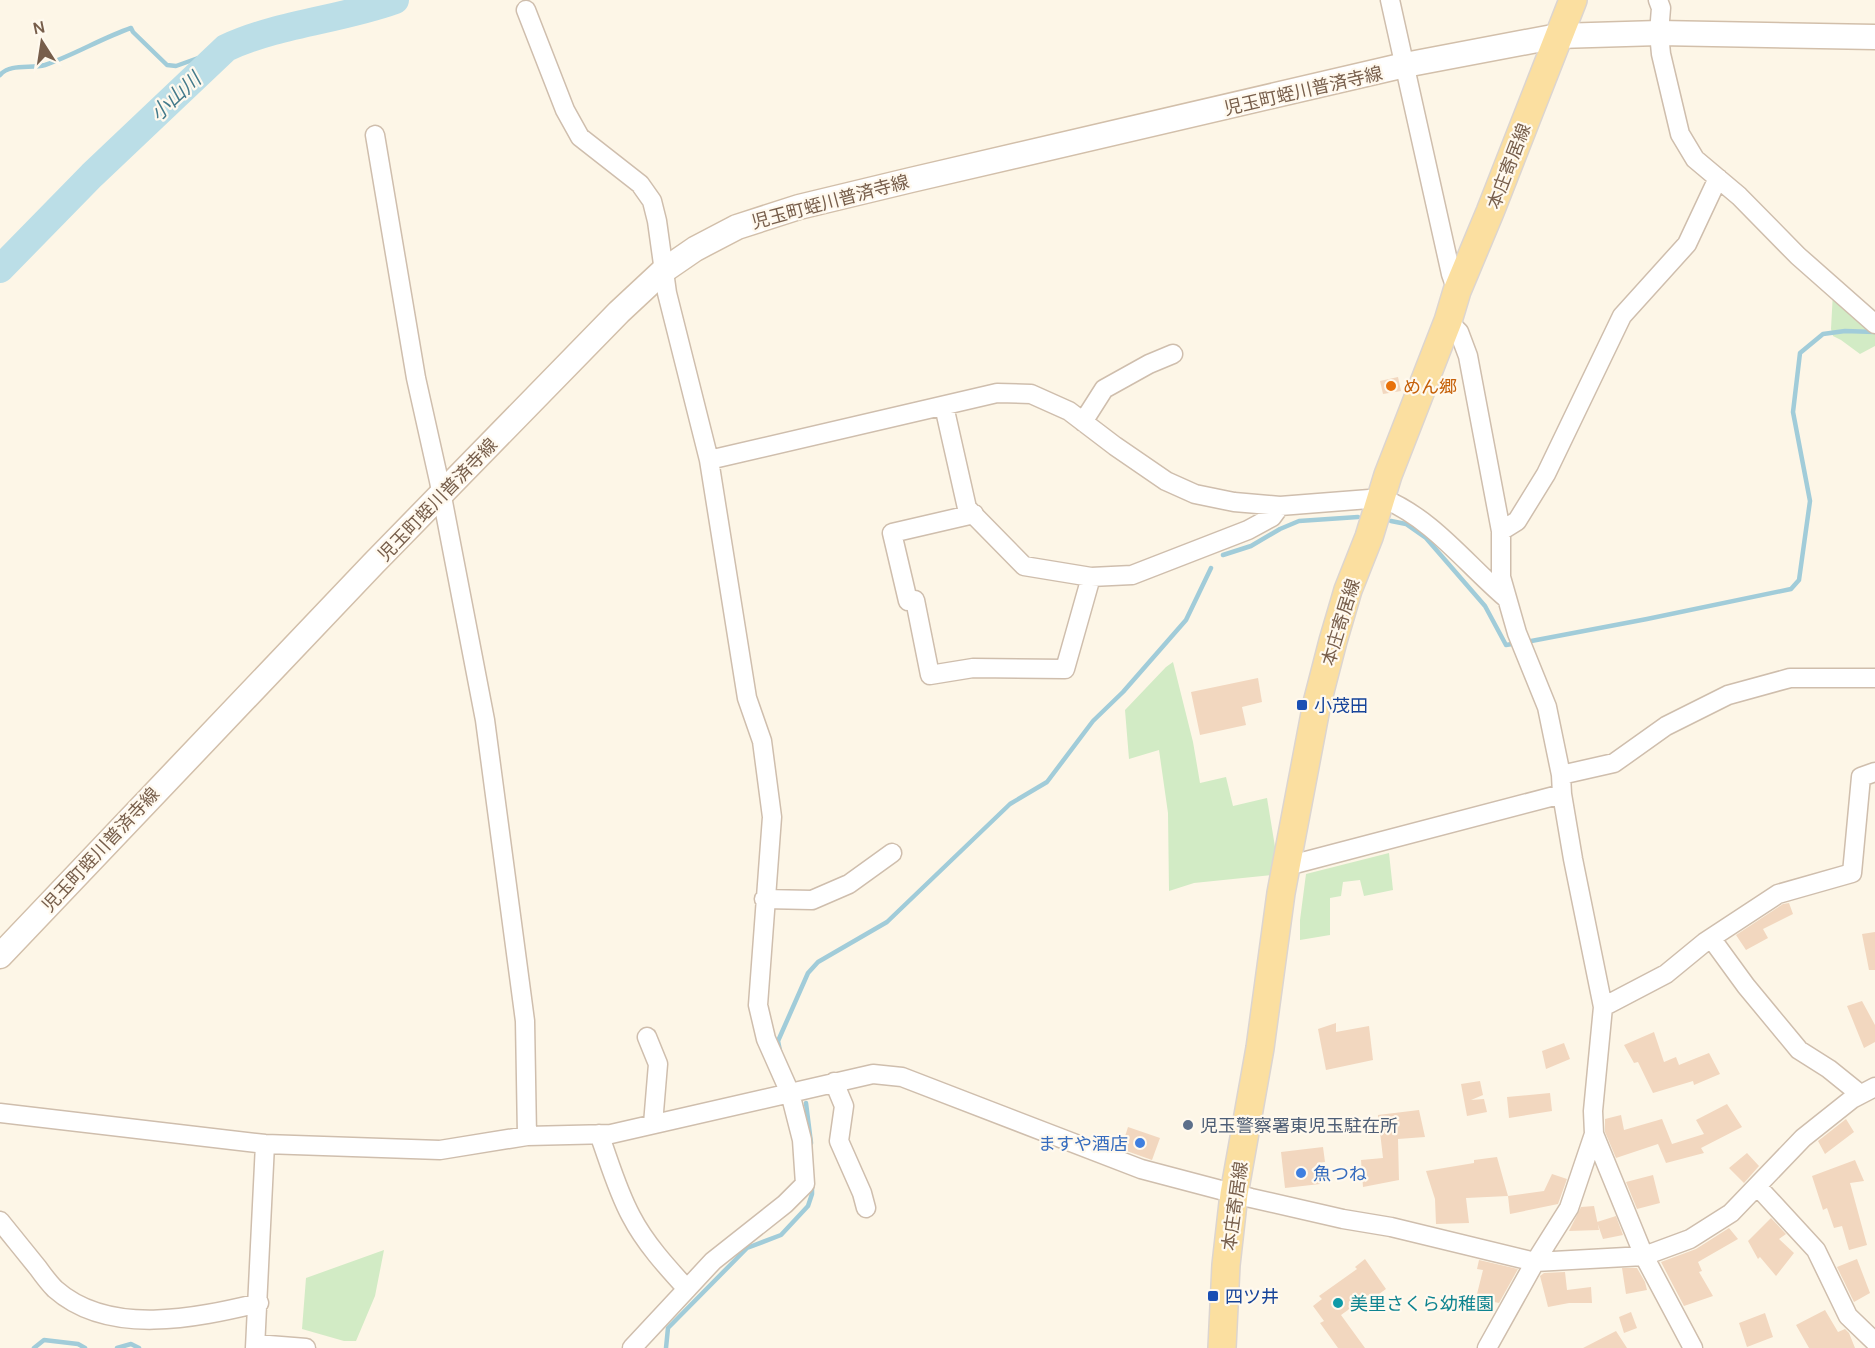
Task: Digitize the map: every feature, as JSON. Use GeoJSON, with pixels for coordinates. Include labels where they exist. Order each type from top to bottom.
{"type":"FeatureCollection","features":[{"type":"Feature","properties":{"kind":"main road","name":"本庄寄居線"},"geometry":{"type":"LineString","coordinates":[[1222,1348],[1226,1265],[1234,1194],[1260,1048],[1281,893],[1317,703],[1333,641],[1348,590],[1448,321],[1457,291],[1573,0]]}},
{"type":"Feature","properties":{"kind":"main road","name":"児玉町蛭川普済寺線"},"geometry":{"type":"LineString","coordinates":[[0,956],[148,799],[619,312],[663,271],[695,249],[737,227],[799,207],[1405,65],[1558,36],[1659,33],[1875,37]]}},
{"type":"Feature","properties":{"kind":"street"},"geometry":{"type":"LineString","coordinates":[[1390,0],[1451,274],[1457,291]]}},
{"type":"Feature","properties":{"kind":"street"},"geometry":{"type":"LineString","coordinates":[[1658,0],[1661,8],[1659,33],[1661,54],[1680,134],[1695,159],[1739,196],[1798,256],[1874,323]]}},
{"type":"Feature","properties":{"kind":"street"},"geometry":{"type":"LineString","coordinates":[[526,10],[565,110],[580,137],[640,184],[652,201],[657,221],[663,271],[709,460],[747,698],[762,741],[772,818],[764,899],[758,1005],[766,1039],[790,1093],[802,1140],[805,1185],[714,1261],[632,1348]]}},
{"type":"Feature","properties":{"kind":"street"},"geometry":{"type":"LineString","coordinates":[[375,135],[416,378],[485,720],[525,1021],[527,1136]]}},
{"type":"Feature","properties":{"kind":"street"},"geometry":{"type":"LineString","coordinates":[[1501,531],[1517,521],[1545,474],[1622,316],[1687,244],[1718,178]]}},
{"type":"Feature","properties":{"kind":"street"},"geometry":{"type":"LineString","coordinates":[[1448,321],[1459,332],[1468,356],[1501,531],[1502,577],[1506,598],[1517,633],[1547,707],[1604,1007],[1593,1111],[1594,1134],[1644,1256],[1693,1348]]}},
{"type":"Feature","properties":{"kind":"street"},"geometry":{"type":"LineString","coordinates":[[1083,422],[1104,390],[1149,364],[1173,354]]}},
{"type":"Feature","properties":{"kind":"street"},"geometry":{"type":"LineString","coordinates":[[709,460],[998,393],[1031,394],[1069,411],[1166,481],[1195,494],[1280,506],[1382,498],[1421,518],[1506,598]]}},
{"type":"Feature","properties":{"kind":"street"},"geometry":{"type":"LineString","coordinates":[[944,406],[968,508],[1024,566],[1091,577],[1132,575],[1248,530],[1272,517],[1280,506]]}},
{"type":"Feature","properties":{"kind":"street"},"geometry":{"type":"LineString","coordinates":[[974,514],[892,533],[908,601],[915,600],[930,675],[973,668],[1065,669],[1091,577]]}},
{"type":"Feature","properties":{"kind":"street"},"geometry":{"type":"LineString","coordinates":[[1561,775],[1614,763],[1666,726],[1728,696],[1790,678],[1875,678]]}},
{"type":"Feature","properties":{"kind":"street"},"geometry":{"type":"LineString","coordinates":[[1604,1007],[1666,974],[1711,938],[1778,894],[1852,873],[1861,777],[1875,772]]}},
{"type":"Feature","properties":{"kind":"street"},"geometry":{"type":"LineString","coordinates":[[1287,866],[1562,794]]}},
{"type":"Feature","properties":{"kind":"street"},"geometry":{"type":"LineString","coordinates":[[764,899],[812,900],[849,884],[892,854]]}},
{"type":"Feature","properties":{"kind":"street"},"geometry":{"type":"LineString","coordinates":[[1711,938],[1746,986],[1799,1050],[1868,1090]]}},
{"type":"Feature","properties":{"kind":"street"},"geometry":{"type":"LineString","coordinates":[[647,1037],[658,1064],[653,1124]]}},
{"type":"Feature","properties":{"kind":"street"},"geometry":{"type":"LineString","coordinates":[[0,1113],[265,1144],[440,1150],[527,1136],[611,1134],[873,1074],[902,1077],[1141,1168],[1234,1194],[1343,1219],[1391,1227],[1535,1262],[1644,1256],[1690,1239],[1731,1213],[1803,1138],[1852,1099],[1868,1090]]}},
{"type":"Feature","properties":{"kind":"street"},"geometry":{"type":"LineString","coordinates":[[834,1082],[844,1106],[839,1141],[862,1193],[866,1208]]}},
{"type":"Feature","properties":{"kind":"street"},"geometry":{"type":"LineString","coordinates":[[599,1134],[621,1195],[632,1217],[648,1243],[687,1289]]}},
{"type":"Feature","properties":{"kind":"street"},"geometry":{"type":"LineString","coordinates":[[1489,1347],[1535,1262],[1569,1208],[1594,1134]]}},
{"type":"Feature","properties":{"kind":"street"},"geometry":{"type":"LineString","coordinates":[[265,1144],[259,1303],[255,1346],[306,1348]]}},
{"type":"Feature","properties":{"kind":"street"},"geometry":{"type":"LineString","coordinates":[[1757,1186],[1816,1250],[1848,1316],[1875,1342]]}},
{"type":"Feature","properties":{"kind":"street"},"geometry":{"type":"LineString","coordinates":[[0,1221],[55,1289],[81,1306],[111,1318],[202,1317],[259,1303]]}},
{"type":"Feature","properties":{"kind":"green space"},"geometry":{"type":"Polygon","coordinates":[[[1833,292],[1875,328],[1875,346],[1860,354],[1833,336],[1831,329],[1833,292]]]}},
{"type":"Feature","properties":{"kind":"green space"},"geometry":{"type":"Polygon","coordinates":[[[1173,662],[1193,742],[1200,783],[1226,777],[1233,806],[1267,798],[1276,853],[1272,875],[1194,883],[1169,891],[1168,813],[1159,750],[1129,759],[1125,710],[1173,662]]]}},
{"type":"Feature","properties":{"kind":"green space"},"geometry":{"type":"Polygon","coordinates":[[[1389,853],[1393,890],[1364,896],[1360,880],[1343,882],[1341,896],[1330,898],[1330,935],[1300,940],[1300,920],[1306,874],[1389,853]]]}},
{"type":"Feature","properties":{"kind":"green space"},"geometry":{"type":"Polygon","coordinates":[[[384,1250],[375,1296],[356,1341],[344,1341],[302,1329],[306,1278],[384,1250]]]}},
{"type":"Feature","properties":{"kind":"building","name":"めん郷"},"geometry":{"type":"Polygon","coordinates":[[[1398,377],[1401,391],[1383,394],[1380,381],[1398,377]]]}},
{"type":"Feature","properties":{"kind":"building"},"geometry":{"type":"Polygon","coordinates":[[[1258,678],[1262,702],[1242,707],[1246,725],[1200,735],[1191,692],[1258,678]]]}},
{"type":"Feature","properties":{"kind":"building"},"geometry":{"type":"Polygon","coordinates":[[[1789,903],[1793,914],[1763,929],[1768,938],[1746,950],[1736,935],[1783,904],[1789,903]]]}},
{"type":"Feature","properties":{"kind":"building"},"geometry":{"type":"Polygon","coordinates":[[[1875,932],[1875,970],[1869,970],[1862,934],[1875,932]]]}},
{"type":"Feature","properties":{"kind":"building"},"geometry":{"type":"Polygon","coordinates":[[[1862,1001],[1875,1025],[1875,1042],[1864,1048],[1847,1006],[1862,1001]]]}},
{"type":"Feature","properties":{"kind":"building"},"geometry":{"type":"Polygon","coordinates":[[[1336,1023],[1336,1032],[1369,1026],[1373,1060],[1326,1070],[1318,1029],[1336,1023]]]}},
{"type":"Feature","properties":{"kind":"building"},"geometry":{"type":"Polygon","coordinates":[[[1654,1032],[1664,1062],[1676,1057],[1679,1065],[1709,1053],[1720,1074],[1694,1085],[1693,1081],[1653,1093],[1638,1062],[1634,1063],[1624,1045],[1654,1032]]]}},
{"type":"Feature","properties":{"kind":"building"},"geometry":{"type":"Polygon","coordinates":[[[1564,1043],[1570,1059],[1546,1069],[1542,1051],[1564,1043]]]}},
{"type":"Feature","properties":{"kind":"building"},"geometry":{"type":"Polygon","coordinates":[[[1480,1081],[1483,1095],[1471,1100],[1484,1099],[1487,1112],[1467,1116],[1461,1084],[1480,1081]]]}},
{"type":"Feature","properties":{"kind":"building"},"geometry":{"type":"Polygon","coordinates":[[[1550,1093],[1552,1111],[1509,1118],[1507,1097],[1550,1093]]]}},
{"type":"Feature","properties":{"kind":"building"},"geometry":{"type":"Polygon","coordinates":[[[1727,1104],[1742,1127],[1701,1148],[1704,1153],[1666,1163],[1658,1144],[1616,1158],[1605,1132],[1605,1119],[1621,1115],[1624,1130],[1662,1119],[1672,1144],[1704,1134],[1696,1120],[1727,1104]]]}},
{"type":"Feature","properties":{"kind":"building"},"geometry":{"type":"Polygon","coordinates":[[[1419,1110],[1425,1137],[1398,1139],[1399,1180],[1363,1187],[1361,1160],[1383,1158],[1378,1115],[1419,1110]]]}},
{"type":"Feature","properties":{"kind":"building"},"geometry":{"type":"Polygon","coordinates":[[[1846,1119],[1854,1132],[1825,1154],[1818,1141],[1846,1119]]]}},
{"type":"Feature","properties":{"kind":"building","name":"ますや酒店"},"geometry":{"type":"Polygon","coordinates":[[[1128,1127],[1160,1138],[1152,1160],[1121,1149],[1128,1127]]]}},
{"type":"Feature","properties":{"kind":"building","name":"魚つね"},"geometry":{"type":"Polygon","coordinates":[[[1323,1147],[1325,1162],[1317,1163],[1320,1184],[1285,1188],[1281,1152],[1323,1147]]]}},
{"type":"Feature","properties":{"kind":"building"},"geometry":{"type":"Polygon","coordinates":[[[1747,1153],[1759,1166],[1744,1183],[1729,1168],[1747,1153]]]}},
{"type":"Feature","properties":{"kind":"building"},"geometry":{"type":"Polygon","coordinates":[[[1497,1157],[1508,1196],[1466,1198],[1469,1223],[1436,1224],[1435,1199],[1426,1171],[1497,1157]]]}},
{"type":"Feature","properties":{"kind":"building"},"geometry":{"type":"Polygon","coordinates":[[[1855,1160],[1864,1181],[1850,1183],[1867,1245],[1849,1250],[1842,1226],[1834,1228],[1827,1208],[1823,1210],[1812,1176],[1855,1160]]]}},
{"type":"Feature","properties":{"kind":"building"},"geometry":{"type":"Polygon","coordinates":[[[1552,1174],[1567,1179],[1558,1204],[1510,1214],[1508,1196],[1544,1191],[1552,1174]]]}},
{"type":"Feature","properties":{"kind":"building"},"geometry":{"type":"Polygon","coordinates":[[[1653,1175],[1660,1203],[1637,1209],[1626,1182],[1653,1175]]]}},
{"type":"Feature","properties":{"kind":"building"},"geometry":{"type":"Polygon","coordinates":[[[1594,1206],[1599,1230],[1569,1231],[1581,1207],[1594,1206]]]}},
{"type":"Feature","properties":{"kind":"building"},"geometry":{"type":"Polygon","coordinates":[[[1616,1216],[1623,1235],[1603,1239],[1597,1222],[1616,1216]]]}},
{"type":"Feature","properties":{"kind":"building"},"geometry":{"type":"Polygon","coordinates":[[[1771,1218],[1786,1234],[1779,1239],[1794,1253],[1776,1276],[1760,1257],[1758,1259],[1748,1241],[1771,1218]]]}},
{"type":"Feature","properties":{"kind":"building"},"geometry":{"type":"Polygon","coordinates":[[[1729,1228],[1738,1239],[1698,1262],[1702,1271],[1699,1272],[1713,1296],[1684,1306],[1661,1262],[1696,1249],[1729,1228]]]}},
{"type":"Feature","properties":{"kind":"building","name":"美里さくら幼稚園"},"geometry":{"type":"Polygon","coordinates":[[[1365,1259],[1386,1289],[1372,1299],[1369,1295],[1341,1315],[1365,1348],[1338,1348],[1320,1323],[1324,1321],[1313,1306],[1322,1299],[1319,1296],[1357,1269],[1355,1267],[1365,1259]]]}},
{"type":"Feature","properties":{"kind":"building"},"geometry":{"type":"Polygon","coordinates":[[[1857,1259],[1870,1293],[1854,1302],[1837,1267],[1857,1259]]]}},
{"type":"Feature","properties":{"kind":"building"},"geometry":{"type":"Polygon","coordinates":[[[1479,1260],[1518,1269],[1499,1303],[1476,1298],[1483,1270],[1477,1269],[1479,1260]]]}},
{"type":"Feature","properties":{"kind":"building"},"geometry":{"type":"Polygon","coordinates":[[[1622,1268],[1637,1268],[1647,1290],[1626,1294],[1622,1268]]]}},
{"type":"Feature","properties":{"kind":"building"},"geometry":{"type":"Polygon","coordinates":[[[1565,1272],[1567,1290],[1591,1287],[1592,1303],[1569,1303],[1548,1307],[1540,1276],[1544,1273],[1565,1272]]]}},
{"type":"Feature","properties":{"kind":"building"},"geometry":{"type":"Polygon","coordinates":[[[1825,1310],[1838,1332],[1845,1329],[1849,1333],[1855,1348],[1809,1348],[1796,1325],[1825,1310]]]}},
{"type":"Feature","properties":{"kind":"building"},"geometry":{"type":"Polygon","coordinates":[[[1631,1312],[1637,1328],[1624,1333],[1619,1317],[1631,1312]]]}},
{"type":"Feature","properties":{"kind":"building"},"geometry":{"type":"Polygon","coordinates":[[[1765,1313],[1773,1337],[1747,1347],[1739,1323],[1765,1313]]]}},
{"type":"Feature","properties":{"kind":"building"},"geometry":{"type":"Polygon","coordinates":[[[1616,1331],[1627,1348],[1583,1348],[1616,1331]]]}},
{"type":"Feature","properties":{"kind":"waterway","name":"小山川"},"geometry":{"type":"LineString","coordinates":[[0,269],[92,175],[226,48],[267,33],[395,0]]}},
{"type":"Feature","properties":{"kind":"waterway"},"geometry":{"type":"LineString","coordinates":[[0,75],[9,69],[45,65],[131,28],[167,65],[176,66],[226,48]]}},
{"type":"Feature","properties":{"kind":"waterway"},"geometry":{"type":"LineString","coordinates":[[1526,642],[1791,589],[1799,580],[1810,501],[1793,412],[1800,353],[1823,334],[1845,331],[1875,332]]}},
{"type":"Feature","properties":{"kind":"waterway"},"geometry":{"type":"LineString","coordinates":[[1223,555],[1251,546],[1299,521],[1358,517]]}},
{"type":"Feature","properties":{"kind":"waterway"},"geometry":{"type":"LineString","coordinates":[[1391,521],[1406,524],[1426,538],[1485,606],[1506,645],[1518,643]]}},
{"type":"Feature","properties":{"kind":"waterway"},"geometry":{"type":"LineString","coordinates":[[780,1051],[778,1041],[808,973],[818,962],[887,922],[1010,804],[1047,782],[1093,721],[1123,692],[1186,620],[1211,568]]}},
{"type":"Feature","properties":{"kind":"waterway"},"geometry":{"type":"LineString","coordinates":[[806,1103],[811,1143]]}},
{"type":"Feature","properties":{"kind":"waterway"},"geometry":{"type":"LineString","coordinates":[[666,1348],[668,1328],[747,1248],[781,1235],[808,1206],[812,1184]]}},
{"type":"Feature","properties":{"kind":"waterway"},"geometry":{"type":"LineString","coordinates":[[34,1348],[44,1340],[78,1344],[85,1348]]}},
{"type":"Feature","properties":{"kind":"waterway"},"geometry":{"type":"LineString","coordinates":[[117,1348],[131,1344],[139,1348]]}},
{"type":"Feature","properties":{"kind":"place","name":"めん郷"},"geometry":{"type":"Point","coordinates":[1391,386]}},
{"type":"Feature","properties":{"kind":"place","name":"小茂田"},"geometry":{"type":"Point","coordinates":[1302,705]}},
{"type":"Feature","properties":{"kind":"place","name":"児玉警察署東児玉駐在所"},"geometry":{"type":"Point","coordinates":[1188,1125]}},
{"type":"Feature","properties":{"kind":"place","name":"ますや酒店"},"geometry":{"type":"Point","coordinates":[1140,1143]}},
{"type":"Feature","properties":{"kind":"place","name":"魚つね"},"geometry":{"type":"Point","coordinates":[1301,1173]}},
{"type":"Feature","properties":{"kind":"place","name":"四ツ井"},"geometry":{"type":"Point","coordinates":[1213,1296]}},
{"type":"Feature","properties":{"kind":"place","name":"美里さくら幼稚園"},"geometry":{"type":"Point","coordinates":[1338,1303]}}]}
